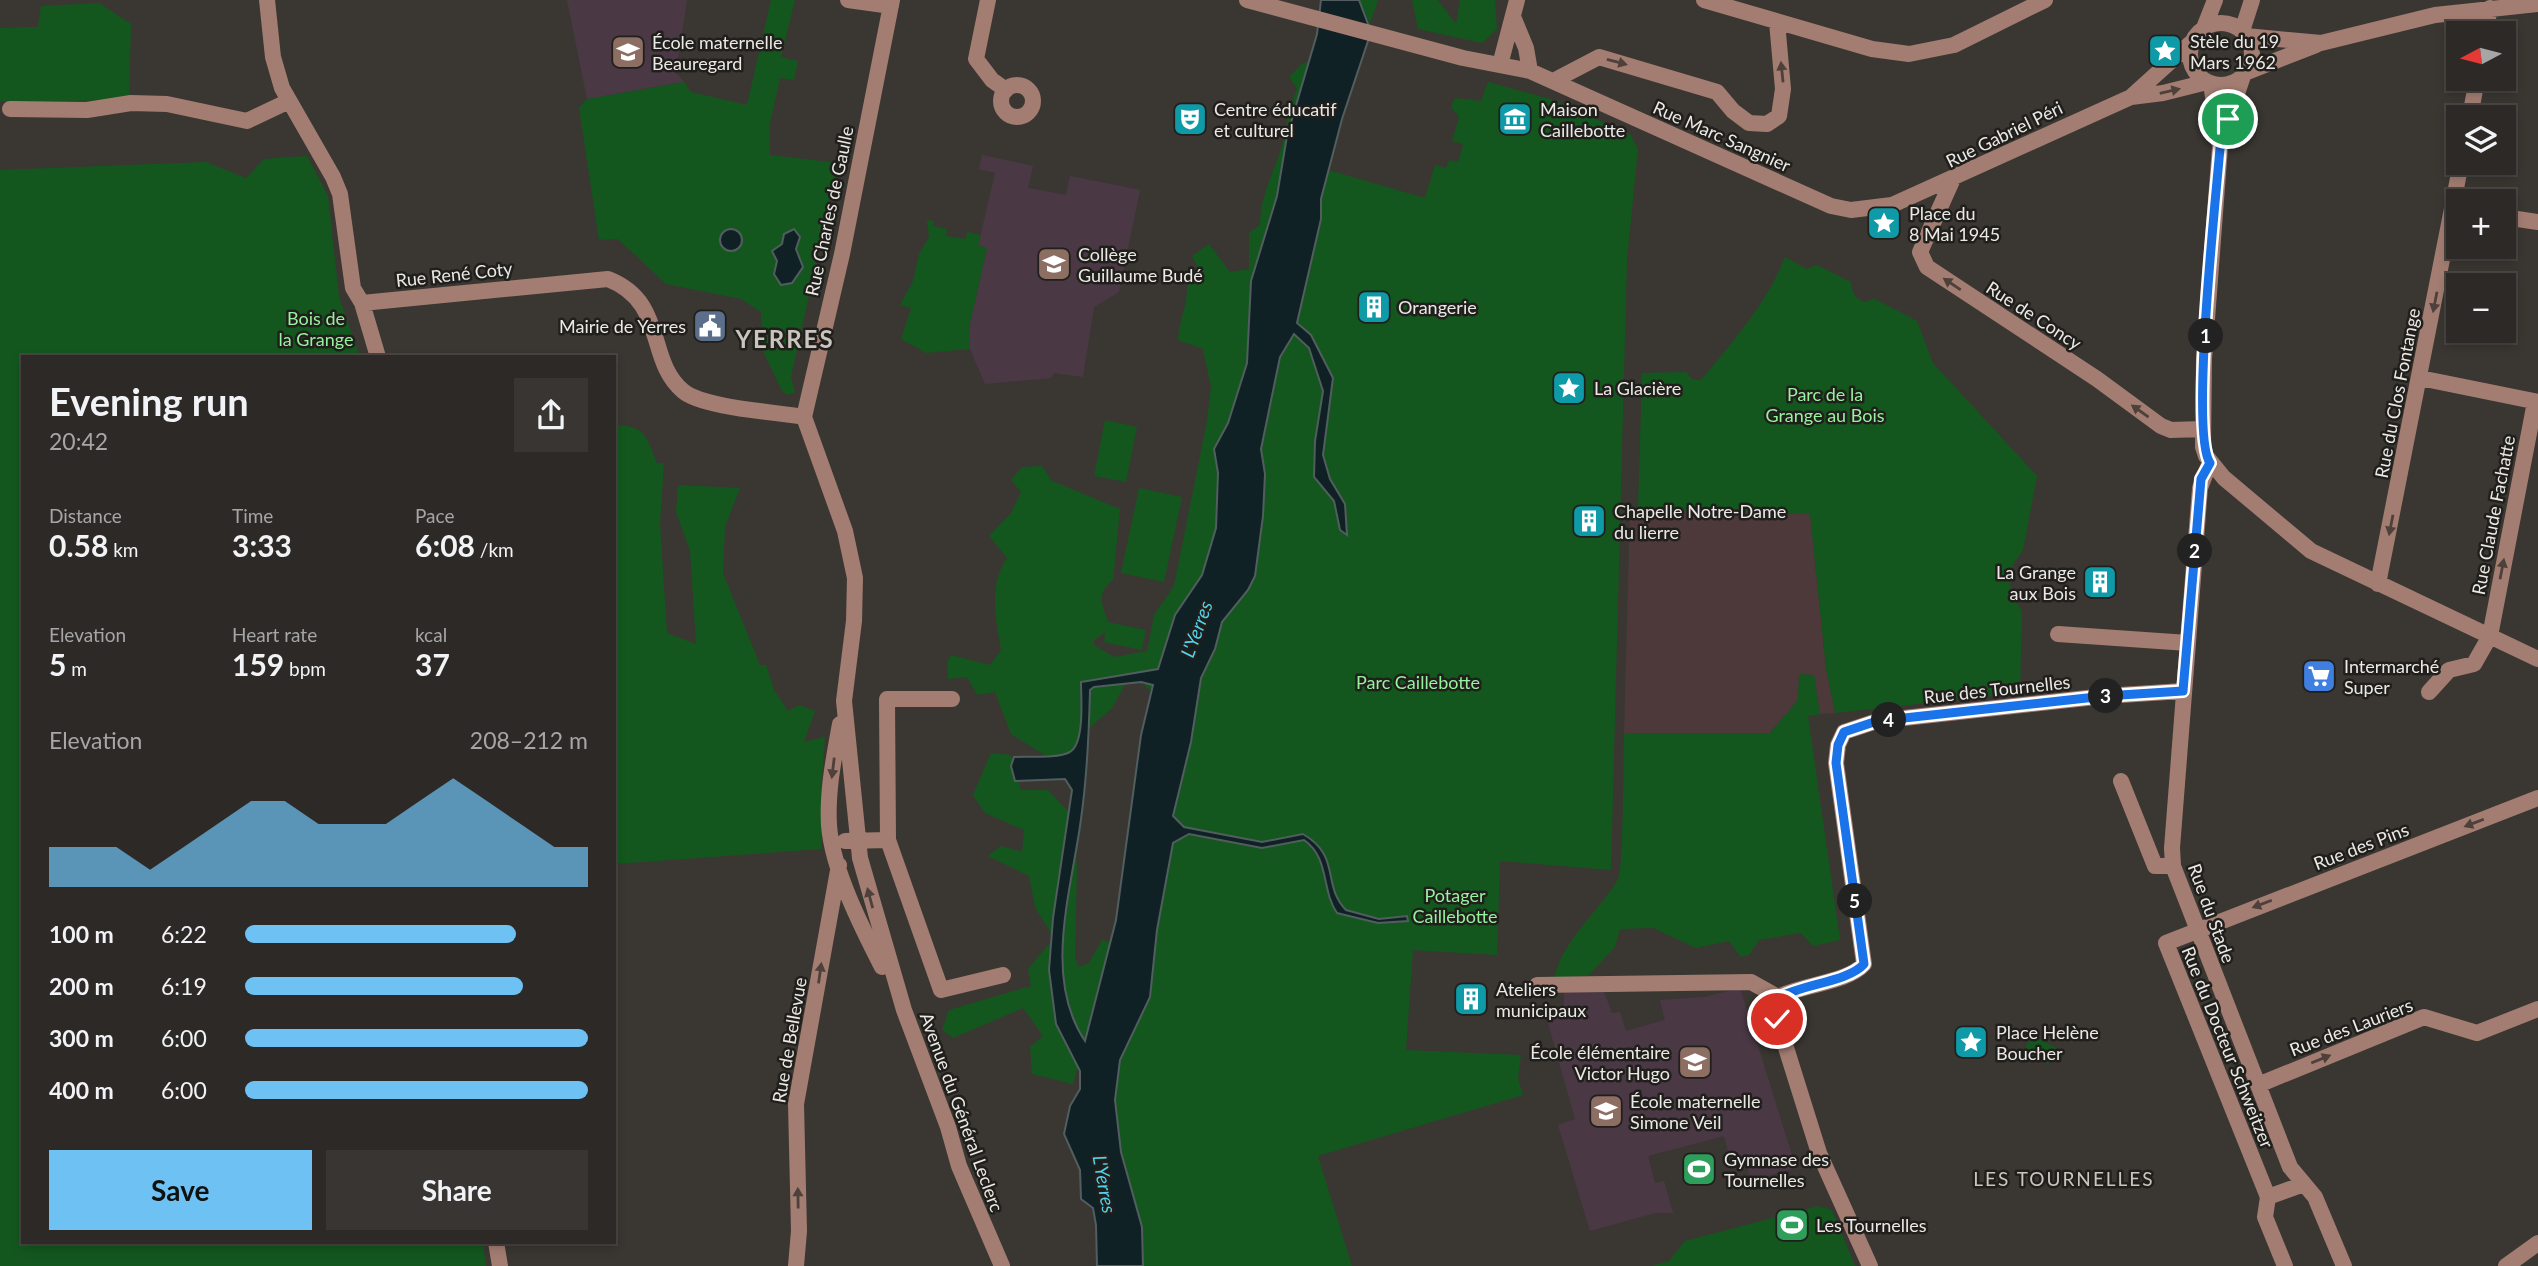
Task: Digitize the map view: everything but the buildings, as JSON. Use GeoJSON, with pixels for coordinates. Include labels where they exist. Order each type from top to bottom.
{"type":"FeatureCollection","features":[{"type":"Feature","properties":{"kind":"street"},"geometry":{"type":"LineString","coordinates":[[267,0],[273,57],[289,101],[340,194],[353,288],[362,303],[377,355]]}},
{"type":"Feature","properties":{"kind":"street"},"geometry":{"type":"LineString","coordinates":[[848,0],[892,3]]}},
{"type":"Feature","properties":{"kind":"street"},"geometry":{"type":"LineString","coordinates":[[989,0],[976,59],[992,80],[1006,90]]}},
{"type":"Feature","properties":{"kind":"street","name":"Rue Marc Sangnier"},"geometry":{"type":"LineString","coordinates":[[1247,0],[1310,19],[1530,71],[1831,206],[1851,210],[1892,205]]}},
{"type":"Feature","properties":{"kind":"street"},"geometry":{"type":"LineString","coordinates":[[1500,65],[1517,0]]}},
{"type":"Feature","properties":{"kind":"street"},"geometry":{"type":"LineString","coordinates":[[1704,0],[1893,53],[1923,53],[1954,45],[2045,0]]}},
{"type":"Feature","properties":{"kind":"street"},"geometry":{"type":"LineString","coordinates":[[2215,0],[2190,50],[2194,69],[2209,83],[2220,148],[2204,359],[2203,447],[2210,463],[2234,487],[2311,551],[2538,659]]}},
{"type":"Feature","properties":{"kind":"street"},"geometry":{"type":"LineString","coordinates":[[2220,148],[2252,54],[2244,34],[2252,0]]}},
{"type":"Feature","properties":{"kind":"street","name":"Rue Charles de Gaulle"},"geometry":{"type":"LineString","coordinates":[[804,417],[842,254],[892,3]]}},
{"type":"Feature","properties":{"kind":"street"},"geometry":{"type":"LineString","coordinates":[[2209,83],[2228,84],[2245,74],[2321,43],[2435,15],[2538,4]]}},
{"type":"Feature","properties":{"kind":"street"},"geometry":{"type":"LineString","coordinates":[[2487,21],[2490,8]]}},
{"type":"Feature","properties":{"kind":"street"},"geometry":{"type":"LineString","coordinates":[[1514,19],[1526,48],[1530,71]]}},
{"type":"Feature","properties":{"kind":"street"},"geometry":{"type":"LineString","coordinates":[[1555,80],[1599,57],[1717,92],[1733,111],[1749,123],[1767,124],[1779,116],[1783,89],[1777,22]]}},
{"type":"Feature","properties":{"kind":"street"},"geometry":{"type":"LineString","coordinates":[[2199,35],[2223,23],[2244,34],[2321,43]]}},
{"type":"Feature","properties":{"kind":"street","name":"Rue Gabriel Péri"},"geometry":{"type":"LineString","coordinates":[[1892,205],[1952,181],[2131,97],[2199,35]]}},
{"type":"Feature","properties":{"kind":"street","name":"Rue Gabriel Péri"},"geometry":{"type":"LineString","coordinates":[[2131,97],[2209,83]]}},
{"type":"Feature","properties":{"kind":"street"},"geometry":{"type":"LineString","coordinates":[[10,109],[88,110],[131,103],[167,104],[247,121],[289,101]]}},
{"type":"Feature","properties":{"kind":"street","name":"Rue de Concy"},"geometry":{"type":"LineString","coordinates":[[1952,181],[1920,252],[1927,267],[2097,379],[2161,426],[2171,430],[2203,429]]}},
{"type":"Feature","properties":{"kind":"street"},"geometry":{"type":"LineString","coordinates":[[2516,219],[2538,222]]}},
{"type":"Feature","properties":{"kind":"street","name":"Rue du Clos Fontange"},"geometry":{"type":"LineString","coordinates":[[2378,584],[2446,257]]}},
{"type":"Feature","properties":{"kind":"street","name":"Rue René Coty"},"geometry":{"type":"LineString","coordinates":[[362,303],[608,279],[621,284],[644,305],[672,378],[684,393],[702,401],[804,417]]}},
{"type":"Feature","properties":{"kind":"street"},"geometry":{"type":"LineString","coordinates":[[2420,378],[2536,402]]}},
{"type":"Feature","properties":{"kind":"street","name":"Rue Claude Fachatte"},"geometry":{"type":"LineString","coordinates":[[2490,636],[2536,402]]}},
{"type":"Feature","properties":{"kind":"street"},"geometry":{"type":"LineString","coordinates":[[804,417],[845,531],[855,578],[855,621],[844,701],[856,840]]}},
{"type":"Feature","properties":{"kind":"street","name":"Rue du Stade"},"geometry":{"type":"LineString","coordinates":[[2210,463],[2201,479],[2183,691],[2173,866],[2290,1167],[2315,1197],[2344,1266]]}},
{"type":"Feature","properties":{"kind":"street"},"geometry":{"type":"LineString","coordinates":[[2058,634],[2188,643]]}},
{"type":"Feature","properties":{"kind":"street"},"geometry":{"type":"LineString","coordinates":[[2429,692],[2449,670],[2474,664],[2490,636]]}},
{"type":"Feature","properties":{"kind":"street","name":"Rue des Tournelles"},"geometry":{"type":"LineString","coordinates":[[1778,998],[1796,988],[1856,973],[1864,964],[1836,763],[1838,745],[1844,732],[1877,721],[2105,696],[2183,691]]}},
{"type":"Feature","properties":{"kind":"street"},"geometry":{"type":"LineString","coordinates":[[952,699],[887,699],[888,840],[941,990],[1003,975]]}},
{"type":"Feature","properties":{"kind":"street","name":"Avenue du Général Leclerc"},"geometry":{"type":"LineString","coordinates":[[844,701],[829,797],[832,843],[877,957],[904,1010]]}},
{"type":"Feature","properties":{"kind":"street"},"geometry":{"type":"LineString","coordinates":[[2121,781],[2155,866],[2173,866]]}},
{"type":"Feature","properties":{"kind":"street","name":"Rue des Pins"},"geometry":{"type":"LineString","coordinates":[[2197,929],[2538,798]]}},
{"type":"Feature","properties":{"kind":"street","name":"Avenue du Général Leclerc"},"geometry":{"type":"LineString","coordinates":[[856,840],[904,1010],[948,1127],[959,1166],[1002,1266]]}},
{"type":"Feature","properties":{"kind":"street"},"geometry":{"type":"LineString","coordinates":[[832,843],[888,840]]}},
{"type":"Feature","properties":{"kind":"street"},"geometry":{"type":"LineString","coordinates":[[839,865],[860,858]]}},
{"type":"Feature","properties":{"kind":"street","name":"Rue de Bellevue"},"geometry":{"type":"LineString","coordinates":[[796,1266],[799,1231],[796,1104],[839,865]]}},
{"type":"Feature","properties":{"kind":"street","name":"Rue du Docteur Schweitzer"},"geometry":{"type":"LineString","coordinates":[[2197,929],[2166,943],[2268,1197],[2265,1217],[2285,1266]]}},
{"type":"Feature","properties":{"kind":"street"},"geometry":{"type":"LineString","coordinates":[[1537,985],[1751,982],[1778,998],[1777,1019],[1819,1153],[1870,1266]]}},
{"type":"Feature","properties":{"kind":"street","name":"Rue des Lauriers"},"geometry":{"type":"LineString","coordinates":[[2258,1085],[2424,1017],[2477,1033],[2538,1009]]}},
{"type":"Feature","properties":{"kind":"street"},"geometry":{"type":"LineString","coordinates":[[2268,1197],[2304,1184]]}},
{"type":"Feature","properties":{"kind":"street"},"geometry":{"type":"LineString","coordinates":[[2505,1266],[2538,1243]]}},
{"type":"Feature","properties":{"kind":"street"},"geometry":{"type":"LineString","coordinates":[[496,1244],[500,1266]]}},
{"type":"Feature","properties":{"kind":"shaded area","name":"École maternelle Beauregard"},"geometry":{"type":"Polygon","coordinates":[[[567,0],[687,0],[676,73],[684,82],[587,99],[567,0]]]}},
{"type":"Feature","properties":{"kind":"shaded area","name":"Collège Guillaume Budé"},"geometry":{"type":"Polygon","coordinates":[[[982,155],[1033,166],[1028,188],[1066,195],[1070,176],[1140,190],[1119,292],[1094,307],[1083,377],[1054,373],[1051,378],[985,384],[970,349],[969,328],[987,248],[978,246],[995,173],[979,169],[982,155]]]}},
{"type":"Feature","properties":{"kind":"shaded area"},"geometry":{"type":"Polygon","coordinates":[[[1630,508],[1810,514],[1826,668],[1835,713],[1820,714],[1814,675],[1799,674],[1798,700],[1770,733],[1624,733],[1630,508]]]}},
{"type":"Feature","properties":{"kind":"shaded area"},"geometry":{"type":"Polygon","coordinates":[[[1740,988],[1796,1168],[1751,1180],[1745,1159],[1727,1163],[1724,1153],[1728,1151],[1724,1136],[1648,1156],[1655,1183],[1664,1181],[1673,1213],[1655,1213],[1590,1231],[1558,1125],[1575,1119],[1545,1012],[1564,1006],[1564,992],[1604,992],[1612,1013],[1620,1012],[1626,1031],[1665,1020],[1660,1000],[1705,997],[1740,988]]]}},
{"type":"Feature","properties":{"kind":"green space"},"geometry":{"type":"Polygon","coordinates":[[[771,0],[795,0],[781,57],[798,61],[794,80],[780,78],[770,124],[770,155],[838,163],[791,377],[795,392],[788,395],[782,391],[762,349],[761,312],[741,299],[666,284],[618,239],[599,240],[579,108],[587,99],[684,82],[691,92],[747,105],[771,0]]]}},
{"type":"Feature","properties":{"kind":"green space"},"geometry":{"type":"Polygon","coordinates":[[[1359,0],[1378,0],[1370,24],[1359,0]]]}},
{"type":"Feature","properties":{"kind":"green space"},"geometry":{"type":"Polygon","coordinates":[[[1412,0],[1438,0],[1456,24],[1460,0],[1495,0],[1497,29],[1482,43],[1418,29],[1412,0]]]}},
{"type":"Feature","properties":{"kind":"green space"},"geometry":{"type":"Polygon","coordinates":[[[99,3],[131,24],[129,100],[0,102],[0,28],[38,27],[41,6],[99,3]]]}},
{"type":"Feature","properties":{"kind":"green space"},"geometry":{"type":"Polygon","coordinates":[[[1315,61],[1231,514],[1158,692],[1146,688],[1143,679],[1126,683],[1112,708],[1087,730],[1077,750],[1059,764],[1011,734],[995,692],[977,695],[967,677],[948,679],[947,663],[951,655],[990,665],[1001,650],[995,591],[1001,568],[1007,558],[989,536],[1011,513],[1021,492],[1011,480],[1022,467],[1042,466],[1052,481],[1120,509],[1113,580],[1102,594],[1102,604],[1108,622],[1146,630],[1142,650],[1104,642],[1105,632],[1094,640],[1094,645],[1114,657],[1147,651],[1154,615],[1174,586],[1207,421],[1211,387],[1203,349],[1178,340],[1187,285],[1200,272],[1192,256],[1209,244],[1230,272],[1249,269],[1249,233],[1260,225],[1265,195],[1297,89],[1289,77],[1303,63],[1315,61]]]}},
{"type":"Feature","properties":{"kind":"green space","name":"Parc Caillebotte"},"geometry":{"type":"Polygon","coordinates":[[[1488,82],[1550,99],[1630,134],[1638,149],[1627,259],[1611,870],[1500,861],[1497,955],[1413,950],[1406,1050],[1521,1055],[1518,1078],[1523,1095],[1318,1156],[1352,1266],[1141,1266],[1113,1127],[1115,1068],[1198,678],[1258,456],[1277,358],[1328,170],[1425,198],[1435,165],[1446,168],[1449,160],[1458,162],[1463,144],[1452,141],[1459,117],[1451,107],[1455,98],[1481,101],[1488,82]]]}},
{"type":"Feature","properties":{"kind":"green space","name":"Bois de la Grange"},"geometry":{"type":"Polygon","coordinates":[[[307,156],[328,196],[339,297],[359,355],[21,355],[21,1244],[483,1244],[486,1266],[0,1266],[0,170],[206,162],[246,178],[264,159],[307,156]]]}},
{"type":"Feature","properties":{"kind":"green space"},"geometry":{"type":"Polygon","coordinates":[[[927,220],[934,221],[933,226],[947,229],[946,236],[965,239],[967,232],[981,235],[978,245],[987,248],[969,328],[970,349],[926,353],[901,339],[911,308],[900,305],[913,281],[919,254],[929,237],[927,220]]]}},
{"type":"Feature","properties":{"kind":"green space","name":"Parc de la Grange au Bois"},"geometry":{"type":"Polygon","coordinates":[[[1785,257],[1807,269],[1817,265],[1851,282],[1853,292],[1859,299],[1866,302],[1873,298],[1917,321],[1933,363],[2037,476],[2023,550],[2013,564],[2009,581],[2013,598],[2022,611],[2020,693],[1835,713],[1826,668],[1810,514],[1638,509],[1642,373],[1686,372],[1693,380],[1701,380],[1759,307],[1785,257]]]}},
{"type":"Feature","properties":{"kind":"green space"},"geometry":{"type":"Polygon","coordinates":[[[1105,420],[1137,427],[1126,482],[1094,476],[1105,420]]]}},
{"type":"Feature","properties":{"kind":"green space"},"geometry":{"type":"Polygon","coordinates":[[[616,425],[639,430],[647,440],[657,463],[664,463],[660,523],[667,633],[696,644],[690,551],[676,512],[678,485],[740,488],[725,527],[723,573],[760,665],[766,665],[774,690],[788,711],[799,705],[815,711],[804,742],[825,737],[821,793],[822,849],[616,864],[616,425]]]}},
{"type":"Feature","properties":{"kind":"green space"},"geometry":{"type":"Polygon","coordinates":[[[1139,488],[1182,497],[1164,582],[1121,573],[1139,488]]]}},
{"type":"Feature","properties":{"kind":"green space"},"geometry":{"type":"Polygon","coordinates":[[[1799,674],[1814,675],[1820,714],[1808,716],[1840,940],[1813,946],[1801,933],[1759,940],[1749,955],[1741,957],[1729,941],[1696,948],[1653,928],[1620,929],[1615,947],[1588,976],[1554,978],[1565,950],[1618,879],[1622,834],[1624,733],[1770,733],[1798,700],[1799,674]]]}},
{"type":"Feature","properties":{"kind":"green space"},"geometry":{"type":"Polygon","coordinates":[[[991,753],[1011,755],[1021,790],[1048,790],[1072,815],[1077,866],[1075,956],[1078,967],[1089,963],[1102,940],[1122,946],[1090,1023],[1073,1084],[1032,1074],[1030,1047],[1043,1036],[1023,1008],[953,1038],[942,1030],[949,1010],[1031,986],[1028,969],[1054,938],[1035,907],[1029,876],[988,856],[1001,846],[1022,852],[1024,830],[985,813],[973,795],[991,753]]]}},
{"type":"Feature","properties":{"kind":"green space"},"geometry":{"type":"Polygon","coordinates":[[[2033,1035],[2058,1049],[2048,1064],[2024,1050],[2033,1035]]]}},
{"type":"Feature","properties":{"kind":"green space","name":"Les Tournelles"},"geometry":{"type":"Polygon","coordinates":[[[1818,1206],[1832,1210],[1855,1266],[1652,1266],[1669,1261],[1685,1241],[1818,1206]]]}},
{"type":"Feature","properties":{"kind":"water","name":"L'Yerres"},"geometry":{"type":"Polygon","coordinates":[[[1321,0],[1359,0],[1371,32],[1342,119],[1321,199],[1321,219],[1297,323],[1311,335],[1333,378],[1323,455],[1330,479],[1345,504],[1347,535],[1340,530],[1334,501],[1314,477],[1315,441],[1323,391],[1309,348],[1294,334],[1280,357],[1261,449],[1265,474],[1263,516],[1255,576],[1248,590],[1222,622],[1215,649],[1201,678],[1191,742],[1173,816],[1184,827],[1262,842],[1303,834],[1323,852],[1334,890],[1346,910],[1379,919],[1407,916],[1408,921],[1378,923],[1337,913],[1318,856],[1304,840],[1262,848],[1189,834],[1173,843],[1157,930],[1150,997],[1120,1060],[1115,1100],[1121,1152],[1142,1227],[1143,1266],[1097,1266],[1093,1208],[1081,1199],[1080,1170],[1064,1134],[1070,1106],[1080,1089],[1080,1071],[1056,1024],[1049,970],[1053,918],[1072,790],[1065,779],[1015,781],[1011,766],[1014,757],[1058,756],[1075,747],[1081,720],[1081,682],[1158,669],[1175,615],[1202,575],[1216,528],[1218,473],[1214,449],[1228,423],[1247,363],[1251,281],[1277,196],[1287,136],[1317,34],[1321,0]],[[1141,682],[1094,687],[1090,690],[1085,787],[1067,903],[1062,961],[1072,1016],[1085,1041],[1116,920],[1141,735],[1153,685],[1141,682]]]}},
{"type":"Feature","properties":{"kind":"water"},"geometry":{"type":"Polygon","coordinates":[[[731,229],[739,232],[742,240],[739,248],[731,251],[723,248],[720,240],[723,232],[731,229]]]}},
{"type":"Feature","properties":{"kind":"water"},"geometry":{"type":"Polygon","coordinates":[[[794,229],[800,237],[796,249],[803,267],[792,283],[781,285],[774,274],[777,261],[772,251],[782,244],[784,234],[794,229]]]}},
{"type":"Feature","properties":{"kind":"place","name":"Stèle du 19 Mars 1962"},"geometry":{"type":"Point","coordinates":[2165,51]}},
{"type":"Feature","properties":{"kind":"place","name":"École maternelle Beauregard"},"geometry":{"type":"Point","coordinates":[628,52]}},
{"type":"Feature","properties":{"kind":"place","name":"Centre éducatif et culturel"},"geometry":{"type":"Point","coordinates":[1190,119]}},
{"type":"Feature","properties":{"kind":"place","name":"Maison Caillebotte"},"geometry":{"type":"Point","coordinates":[1515,119]}},
{"type":"Feature","properties":{"kind":"place","name":"Place du 8 Mai 1945"},"geometry":{"type":"Point","coordinates":[1884,223]}},
{"type":"Feature","properties":{"kind":"place","name":"Collège Guillaume Budé"},"geometry":{"type":"Point","coordinates":[1054,264]}},
{"type":"Feature","properties":{"kind":"place","name":"Orangerie"},"geometry":{"type":"Point","coordinates":[1374,307]}},
{"type":"Feature","properties":{"kind":"place","name":"Mairie de Yerres"},"geometry":{"type":"Point","coordinates":[710,326]}},
{"type":"Feature","properties":{"kind":"place","name":"La Glacière"},"geometry":{"type":"Point","coordinates":[1569,388]}},
{"type":"Feature","properties":{"kind":"place","name":"Chapelle Notre-Dame du lierre"},"geometry":{"type":"Point","coordinates":[1589,521]}},
{"type":"Feature","properties":{"kind":"place","name":"La Grange aux Bois"},"geometry":{"type":"Point","coordinates":[2100,582]}},
{"type":"Feature","properties":{"kind":"place","name":"Intermarché Super"},"geometry":{"type":"Point","coordinates":[2319,676]}},
{"type":"Feature","properties":{"kind":"place","name":"Ateliers municipaux"},"geometry":{"type":"Point","coordinates":[1471,999]}},
{"type":"Feature","properties":{"kind":"place","name":"Place Helène Boucher"},"geometry":{"type":"Point","coordinates":[1971,1042]}},
{"type":"Feature","properties":{"kind":"place","name":"École élémentaire Victor Hugo"},"geometry":{"type":"Point","coordinates":[1695,1062]}},
{"type":"Feature","properties":{"kind":"place","name":"École maternelle Simone Veil"},"geometry":{"type":"Point","coordinates":[1606,1111]}},
{"type":"Feature","properties":{"kind":"place","name":"Gymnase des Tournelles"},"geometry":{"type":"Point","coordinates":[1699,1169]}},
{"type":"Feature","properties":{"kind":"place","name":"Les Tournelles"},"geometry":{"type":"Point","coordinates":[1792,1225]}},
{"type":"Feature","properties":{"kind":"district","name":"YERRES"},"geometry":{"type":"Point","coordinates":[785,338]}},
{"type":"Feature","properties":{"kind":"district","name":"LES TOURNELLES"},"geometry":{"type":"Point","coordinates":[2064,1178]}},
{"type":"Feature","properties":{"kind":"route"},"geometry":{"type":"LineString","coordinates":[[1777,1019],[1778,998],[1796,988],[1856,973],[1864,964],[1836,763],[1838,745],[1844,732],[1877,721],[2105,696],[2183,691],[2201,479],[2210,463],[2203,447],[2204,359],[2220,148],[2228,119]]}},
{"type":"Feature","properties":{"kind":"park label","name":"Potager Caillebotte"},"geometry":{"type":"Point","coordinates":[1455,905]}}]}
